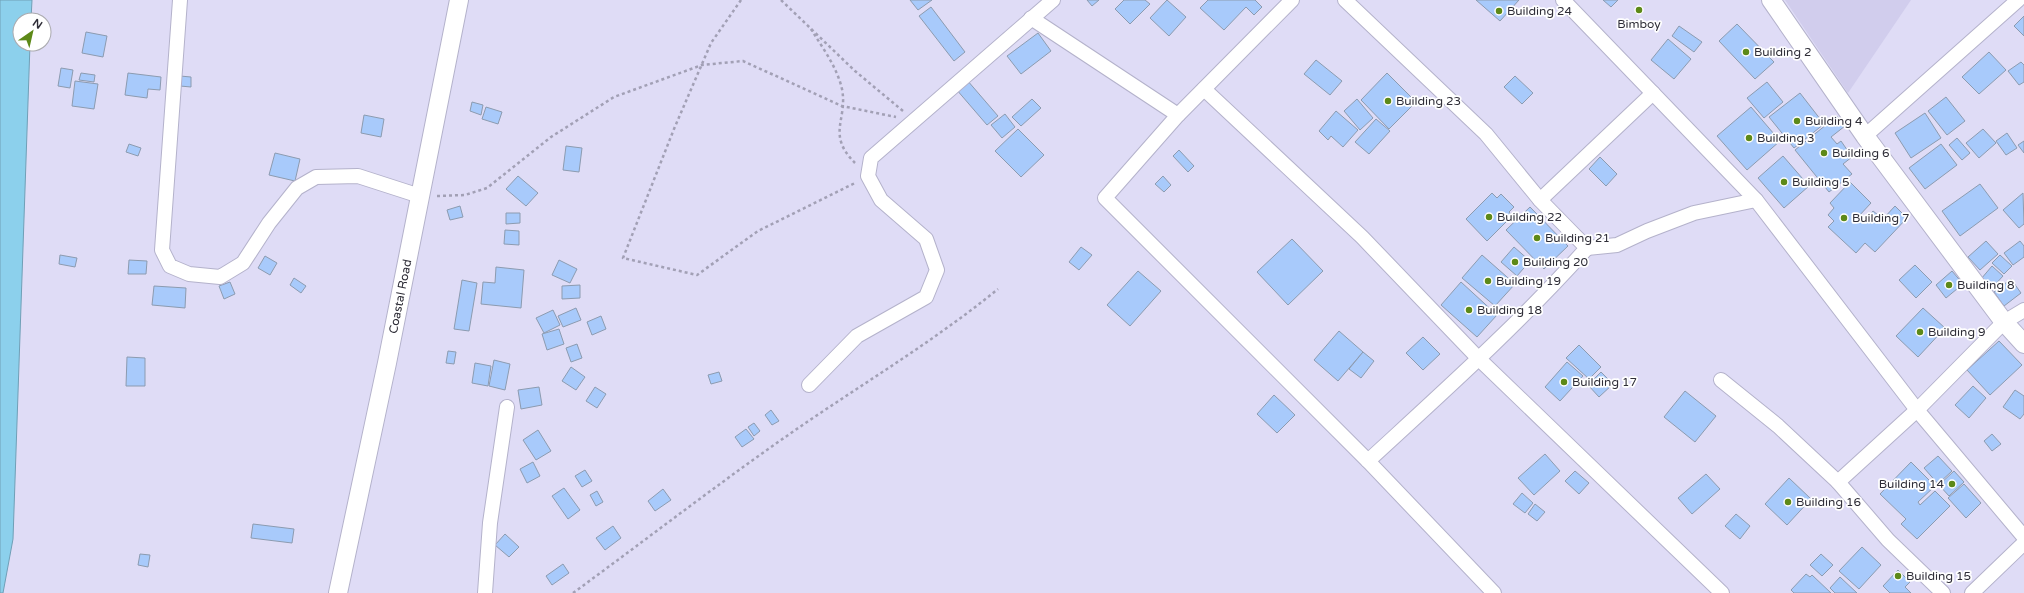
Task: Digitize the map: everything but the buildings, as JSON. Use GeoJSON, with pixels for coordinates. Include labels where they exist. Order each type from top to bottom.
{"type":"FeatureCollection","features":[{"type":"Feature","properties":{"kind":"street"},"geometry":{"type":"LineString","coordinates":[[180,0],[162,250],[170,266],[189,274],[220,278],[243,263],[269,223],[297,188],[316,177],[358,176],[420,196]]}},
{"type":"Feature","properties":{"kind":"street","name":"Coastal Road"},"geometry":{"type":"LineString","coordinates":[[338,593],[459,0]]}},
{"type":"Feature","properties":{"kind":"street"},"geometry":{"type":"LineString","coordinates":[[809,385],[857,336],[926,296],[937,270],[926,239],[881,200],[868,176],[871,158],[1053,0]]}},
{"type":"Feature","properties":{"kind":"street"},"geometry":{"type":"LineString","coordinates":[[1292,0],[1178,115],[1105,198],[1368,461],[1494,593]]}},
{"type":"Feature","properties":{"kind":"street"},"geometry":{"type":"LineString","coordinates":[[1345,0],[1486,134],[1540,200],[1587,248]]}},
{"type":"Feature","properties":{"kind":"street"},"geometry":{"type":"LineString","coordinates":[[1563,0],[1756,200],[1917,410],[2024,537]]}},
{"type":"Feature","properties":{"kind":"street"},"geometry":{"type":"LineString","coordinates":[[1771,0],[1865,136],[2004,322],[2024,344]]}},
{"type":"Feature","properties":{"kind":"street"},"geometry":{"type":"LineString","coordinates":[[1865,136],[2018,0]]}},
{"type":"Feature","properties":{"kind":"street"},"geometry":{"type":"LineString","coordinates":[[1031,18],[1178,115]]}},
{"type":"Feature","properties":{"kind":"street"},"geometry":{"type":"LineString","coordinates":[[1204,89],[1362,237],[1479,359],[1722,593]]}},
{"type":"Feature","properties":{"kind":"street"},"geometry":{"type":"LineString","coordinates":[[1540,200],[1653,93]]}},
{"type":"Feature","properties":{"kind":"street"},"geometry":{"type":"LineString","coordinates":[[1368,461],[1479,359],[1550,290],[1587,248],[1618,245],[1647,230],[1694,213],[1756,200]]}},
{"type":"Feature","properties":{"kind":"street"},"geometry":{"type":"LineString","coordinates":[[1838,482],[1917,410],[2004,322],[2024,310]]}},
{"type":"Feature","properties":{"kind":"street"},"geometry":{"type":"LineString","coordinates":[[1721,380],[1778,426],[1838,482],[1888,540],[1943,593]]}},
{"type":"Feature","properties":{"kind":"street"},"geometry":{"type":"LineString","coordinates":[[485,593],[490,523],[507,407]]}},
{"type":"Feature","properties":{"kind":"street"},"geometry":{"type":"LineString","coordinates":[[1972,593],[2024,543]]}},
{"type":"Feature","properties":{"kind":"path"},"geometry":{"type":"LineString","coordinates":[[741,0],[711,43],[674,129],[623,258],[697,275],[758,231],[868,176],[851,159],[839,138],[842,89],[830,59],[811,29]]}},
{"type":"Feature","properties":{"kind":"path"},"geometry":{"type":"LineString","coordinates":[[781,0],[855,72],[913,120]]}},
{"type":"Feature","properties":{"kind":"path"},"geometry":{"type":"LineString","coordinates":[[420,196],[465,195],[487,188],[551,137],[614,97],[702,65],[743,61],[842,106],[913,120]]}},
{"type":"Feature","properties":{"kind":"path"},"geometry":{"type":"LineString","coordinates":[[573,593],[807,422],[966,315],[998,289]]}},
{"type":"Feature","properties":{"kind":"shaded area"},"geometry":{"type":"Polygon","coordinates":[[[1785,0],[1911,0],[1848,93],[1785,0]]]}},
{"type":"Feature","properties":{"kind":"water"},"geometry":{"type":"Polygon","coordinates":[[[0,0],[32,0],[31,12],[12,12],[12,52],[30,52],[13,539],[3,593],[0,593],[0,0]]]}},
{"type":"Feature","properties":{"kind":"place","name":"Bimboy"},"geometry":{"type":"Point","coordinates":[1639,10]}},
{"type":"Feature","properties":{"kind":"place","name":"Building 24"},"geometry":{"type":"Point","coordinates":[1499,11]}},
{"type":"Feature","properties":{"kind":"place","name":"Building 2"},"geometry":{"type":"Point","coordinates":[1746,52]}},
{"type":"Feature","properties":{"kind":"place","name":"Building 23"},"geometry":{"type":"Point","coordinates":[1388,101]}},
{"type":"Feature","properties":{"kind":"place","name":"Building 4"},"geometry":{"type":"Point","coordinates":[1797,121]}},
{"type":"Feature","properties":{"kind":"place","name":"Building 3"},"geometry":{"type":"Point","coordinates":[1749,138]}},
{"type":"Feature","properties":{"kind":"place","name":"Building 6"},"geometry":{"type":"Point","coordinates":[1824,153]}},
{"type":"Feature","properties":{"kind":"place","name":"Building 5"},"geometry":{"type":"Point","coordinates":[1784,182]}},
{"type":"Feature","properties":{"kind":"place","name":"Building 22"},"geometry":{"type":"Point","coordinates":[1489,217]}},
{"type":"Feature","properties":{"kind":"place","name":"Building 7"},"geometry":{"type":"Point","coordinates":[1844,218]}},
{"type":"Feature","properties":{"kind":"place","name":"Building 21"},"geometry":{"type":"Point","coordinates":[1537,238]}},
{"type":"Feature","properties":{"kind":"place","name":"Building 20"},"geometry":{"type":"Point","coordinates":[1515,262]}},
{"type":"Feature","properties":{"kind":"place","name":"Building 19"},"geometry":{"type":"Point","coordinates":[1488,281]}},
{"type":"Feature","properties":{"kind":"place","name":"Building 8"},"geometry":{"type":"Point","coordinates":[1949,285]}},
{"type":"Feature","properties":{"kind":"place","name":"Building 18"},"geometry":{"type":"Point","coordinates":[1469,310]}},
{"type":"Feature","properties":{"kind":"place","name":"Building 9"},"geometry":{"type":"Point","coordinates":[1920,332]}},
{"type":"Feature","properties":{"kind":"place","name":"Building 17"},"geometry":{"type":"Point","coordinates":[1564,382]}},
{"type":"Feature","properties":{"kind":"place","name":"Building 14"},"geometry":{"type":"Point","coordinates":[1952,484]}},
{"type":"Feature","properties":{"kind":"place","name":"Building 16"},"geometry":{"type":"Point","coordinates":[1788,502]}},
{"type":"Feature","properties":{"kind":"place","name":"Building 15"},"geometry":{"type":"Point","coordinates":[1898,576]}}]}
